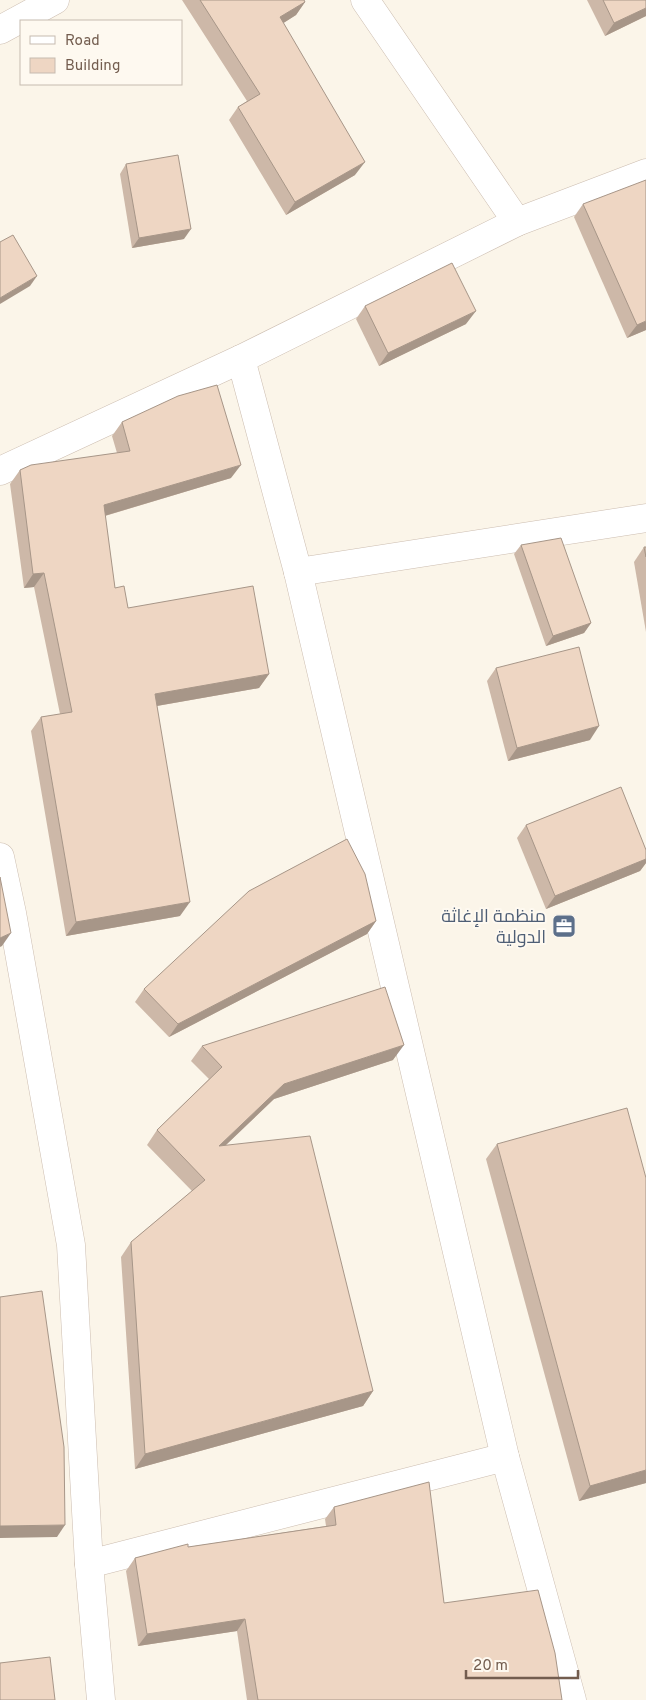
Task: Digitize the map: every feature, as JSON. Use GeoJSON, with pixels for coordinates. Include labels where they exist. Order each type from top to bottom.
{"type":"FeatureCollection","features":[{"type":"Feature","properties":{"kind":"street"},"geometry":{"type":"LineString","coordinates":[[0,30],[55,0]]}},
{"type":"Feature","properties":{"kind":"street"},"geometry":{"type":"LineString","coordinates":[[366,0],[518,222]]}},
{"type":"Feature","properties":{"kind":"street"},"geometry":{"type":"LineString","coordinates":[[0,471],[241,358],[518,222],[646,173]]}},
{"type":"Feature","properties":{"kind":"street"},"geometry":{"type":"LineString","coordinates":[[241,358],[298,572],[505,1457],[572,1700]]}},
{"type":"Feature","properties":{"kind":"street"},"geometry":{"type":"LineString","coordinates":[[298,572],[646,518]]}},
{"type":"Feature","properties":{"kind":"street"},"geometry":{"type":"LineString","coordinates":[[0,857],[6,916],[70,1244],[89,1564],[100,1700]]}},
{"type":"Feature","properties":{"kind":"street"},"geometry":{"type":"LineString","coordinates":[[89,1564],[505,1457]]}},
{"type":"Feature","properties":{"kind":"building"},"geometry":{"type":"Polygon","coordinates":[[[200,0],[304,0],[305,2],[280,17],[365,162],[295,202],[238,107],[260,94],[200,0]]]}},
{"type":"Feature","properties":{"kind":"building"},"geometry":{"type":"Polygon","coordinates":[[[603,0],[646,0],[646,8],[614,23],[603,0]]]}},
{"type":"Feature","properties":{"kind":"building"},"geometry":{"type":"Polygon","coordinates":[[[178,155],[191,229],[139,238],[126,164],[178,155]]]}},
{"type":"Feature","properties":{"kind":"building"},"geometry":{"type":"Polygon","coordinates":[[[646,180],[646,321],[637,325],[583,204],[646,180]]]}},
{"type":"Feature","properties":{"kind":"building"},"geometry":{"type":"Polygon","coordinates":[[[13,235],[37,276],[0,298],[0,242],[13,235]]]}},
{"type":"Feature","properties":{"kind":"building"},"geometry":{"type":"Polygon","coordinates":[[[452,263],[476,311],[388,353],[365,306],[452,263]]]}},
{"type":"Feature","properties":{"kind":"building"},"geometry":{"type":"Polygon","coordinates":[[[217,385],[241,465],[104,505],[115,588],[124,586],[128,608],[253,586],[269,674],[155,694],[190,902],[76,922],[41,717],[72,712],[44,573],[33,574],[20,470],[31,465],[130,451],[122,422],[178,396],[217,385]]]}},
{"type":"Feature","properties":{"kind":"building"},"geometry":{"type":"Polygon","coordinates":[[[561,538],[591,623],[553,636],[521,545],[561,538]]]}},
{"type":"Feature","properties":{"kind":"building"},"geometry":{"type":"Polygon","coordinates":[[[579,647],[599,726],[517,748],[496,668],[579,647]]]}},
{"type":"Feature","properties":{"kind":"building"},"geometry":{"type":"Polygon","coordinates":[[[621,787],[646,850],[646,859],[555,896],[526,825],[621,787]]]}},
{"type":"Feature","properties":{"kind":"building"},"geometry":{"type":"Polygon","coordinates":[[[347,839],[365,874],[376,921],[178,1024],[144,989],[249,891],[347,839]]]}},
{"type":"Feature","properties":{"kind":"building"},"geometry":{"type":"Polygon","coordinates":[[[0,877],[11,933],[0,938],[0,877]]]}},
{"type":"Feature","properties":{"kind":"building"},"geometry":{"type":"Polygon","coordinates":[[[385,987],[404,1045],[284,1084],[219,1146],[310,1136],[373,1391],[145,1454],[131,1242],[205,1180],[157,1130],[222,1067],[202,1046],[385,987]]]}},
{"type":"Feature","properties":{"kind":"building"},"geometry":{"type":"Polygon","coordinates":[[[627,1108],[646,1178],[646,1470],[590,1486],[497,1144],[627,1108]]]}},
{"type":"Feature","properties":{"kind":"building"},"geometry":{"type":"Polygon","coordinates":[[[42,1291],[64,1447],[65,1525],[0,1526],[0,1297],[42,1291]]]}},
{"type":"Feature","properties":{"kind":"building"},"geometry":{"type":"Polygon","coordinates":[[[429,1482],[444,1603],[538,1590],[555,1653],[562,1700],[258,1700],[245,1619],[147,1634],[135,1558],[188,1544],[188,1547],[336,1525],[334,1507],[429,1482]]]}},
{"type":"Feature","properties":{"kind":"building"},"geometry":{"type":"Polygon","coordinates":[[[50,1657],[55,1700],[0,1700],[0,1663],[50,1657]]]}},
{"type":"Feature","properties":{"kind":"place","name":"منظمة الإغاثة الدولية"},"geometry":{"type":"Point","coordinates":[564,926]}}]}
